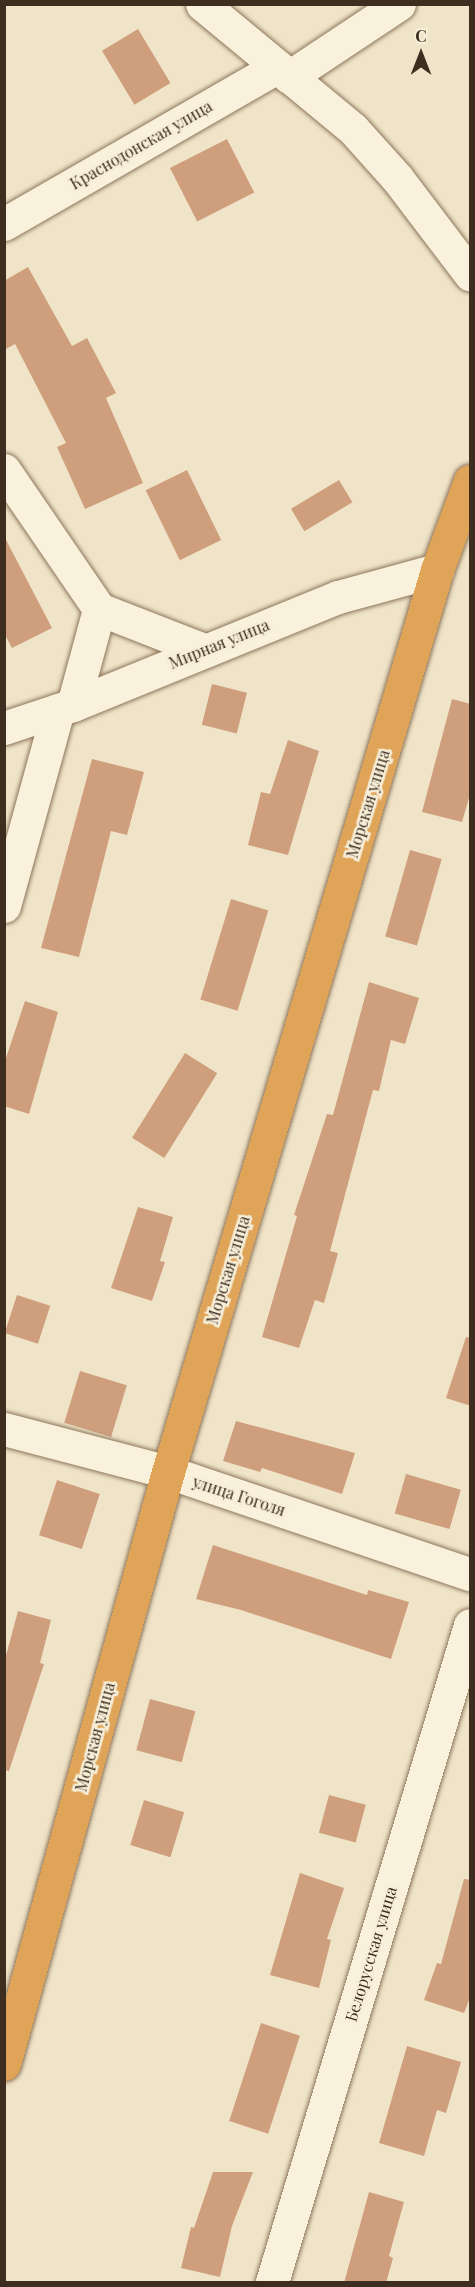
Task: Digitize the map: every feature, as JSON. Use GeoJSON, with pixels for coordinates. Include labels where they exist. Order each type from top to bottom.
{"type":"FeatureCollection","features":[{"type":"Feature","properties":{"kind":"highway","name":"Морская улица"},"geometry":{"type":"LineString","coordinates":[[4,2064],[168,1472],[437,570],[471,481]]}},
{"type":"Feature","properties":{"kind":"street"},"geometry":{"type":"LineString","coordinates":[[202,4],[353,129],[469,262]]}},
{"type":"Feature","properties":{"kind":"street","name":"Краснодонская улица"},"geometry":{"type":"LineString","coordinates":[[4,224],[283,72],[399,4]]}},
{"type":"Feature","properties":{"kind":"street"},"geometry":{"type":"LineString","coordinates":[[4,470],[99,609],[204,650]]}},
{"type":"Feature","properties":{"kind":"street","name":"Мирная улица"},"geometry":{"type":"LineString","coordinates":[[4,728],[65,707],[338,597],[437,570]]}},
{"type":"Feature","properties":{"kind":"street"},"geometry":{"type":"LineString","coordinates":[[4,906],[65,707],[99,609]]}},
{"type":"Feature","properties":{"kind":"street","name":"улица Гоголя"},"geometry":{"type":"LineString","coordinates":[[4,1429],[168,1472],[471,1574]]}},
{"type":"Feature","properties":{"kind":"street","name":"Белорусская улица"},"geometry":{"type":"LineString","coordinates":[[272,2283],[471,1625]]}},
{"type":"Feature","properties":{"kind":"building"},"geometry":{"type":"Polygon","coordinates":[[[138,29],[170,83],[134,105],[102,51],[138,29]]]}},
{"type":"Feature","properties":{"kind":"building"},"geometry":{"type":"Polygon","coordinates":[[[227,139],[254,192],[197,222],[170,168],[227,139]]]}},
{"type":"Feature","properties":{"kind":"building"},"geometry":{"type":"Polygon","coordinates":[[[28,267],[72,346],[87,338],[116,393],[106,398],[143,483],[85,509],[57,447],[66,443],[15,344],[4,350],[4,281],[28,267]]]}},
{"type":"Feature","properties":{"kind":"building"},"geometry":{"type":"Polygon","coordinates":[[[187,470],[221,540],[180,560],[146,490],[187,470]]]}},
{"type":"Feature","properties":{"kind":"building"},"geometry":{"type":"Polygon","coordinates":[[[339,480],[352,502],[304,531],[291,509],[339,480]]]}},
{"type":"Feature","properties":{"kind":"building"},"geometry":{"type":"Polygon","coordinates":[[[4,536],[52,628],[12,648],[4,633],[4,536]]]}},
{"type":"Feature","properties":{"kind":"building"},"geometry":{"type":"Polygon","coordinates":[[[212,684],[247,693],[237,733],[202,725],[212,684]]]}},
{"type":"Feature","properties":{"kind":"building"},"geometry":{"type":"Polygon","coordinates":[[[452,699],[471,704],[471,791],[462,822],[422,812],[452,699]]]}},
{"type":"Feature","properties":{"kind":"building"},"geometry":{"type":"Polygon","coordinates":[[[288,740],[319,751],[288,855],[248,845],[261,792],[270,794],[288,740]]]}},
{"type":"Feature","properties":{"kind":"building"},"geometry":{"type":"Polygon","coordinates":[[[92,759],[144,772],[127,835],[111,831],[79,957],[41,948],[92,759]]]}},
{"type":"Feature","properties":{"kind":"building"},"geometry":{"type":"Polygon","coordinates":[[[410,850],[442,859],[417,946],[385,937],[410,850]]]}},
{"type":"Feature","properties":{"kind":"building"},"geometry":{"type":"Polygon","coordinates":[[[231,899],[268,910],[238,1011],[200,999],[231,899]]]}},
{"type":"Feature","properties":{"kind":"building"},"geometry":{"type":"Polygon","coordinates":[[[369,982],[419,998],[405,1044],[391,1040],[379,1091],[373,1090],[330,1251],[338,1253],[324,1303],[315,1300],[299,1348],[262,1337],[297,1216],[294,1215],[327,1114],[333,1115],[369,982]]]}},
{"type":"Feature","properties":{"kind":"building"},"geometry":{"type":"Polygon","coordinates":[[[25,1001],[58,1012],[29,1114],[4,1106],[4,1064],[25,1001]]]}},
{"type":"Feature","properties":{"kind":"building"},"geometry":{"type":"Polygon","coordinates":[[[185,1053],[217,1073],[164,1158],[132,1138],[185,1053]]]}},
{"type":"Feature","properties":{"kind":"building"},"geometry":{"type":"Polygon","coordinates":[[[138,1207],[173,1217],[160,1261],[165,1262],[152,1301],[111,1288],[138,1207]]]}},
{"type":"Feature","properties":{"kind":"building"},"geometry":{"type":"Polygon","coordinates":[[[17,1295],[50,1306],[38,1344],[5,1333],[17,1295]]]}},
{"type":"Feature","properties":{"kind":"building"},"geometry":{"type":"Polygon","coordinates":[[[466,1337],[471,1338],[471,1406],[446,1398],[466,1337]]]}},
{"type":"Feature","properties":{"kind":"building"},"geometry":{"type":"Polygon","coordinates":[[[80,1371],[127,1385],[111,1437],[64,1423],[80,1371]]]}},
{"type":"Feature","properties":{"kind":"building"},"geometry":{"type":"Polygon","coordinates":[[[236,1421],[355,1453],[342,1494],[262,1468],[260,1472],[223,1461],[236,1421]]]}},
{"type":"Feature","properties":{"kind":"building"},"geometry":{"type":"Polygon","coordinates":[[[406,1474],[461,1490],[449,1529],[395,1513],[406,1474]]]}},
{"type":"Feature","properties":{"kind":"building"},"geometry":{"type":"Polygon","coordinates":[[[57,1480],[100,1494],[82,1549],[39,1535],[57,1480]]]}},
{"type":"Feature","properties":{"kind":"building"},"geometry":{"type":"Polygon","coordinates":[[[213,1545],[367,1595],[368,1590],[409,1602],[391,1659],[241,1610],[196,1599],[213,1545]]]}},
{"type":"Feature","properties":{"kind":"building"},"geometry":{"type":"Polygon","coordinates":[[[18,1611],[51,1620],[40,1663],[44,1664],[9,1771],[4,1770],[4,1663],[18,1611]]]}},
{"type":"Feature","properties":{"kind":"building"},"geometry":{"type":"Polygon","coordinates":[[[150,1699],[195,1711],[182,1762],[136,1750],[150,1699]]]}},
{"type":"Feature","properties":{"kind":"building"},"geometry":{"type":"Polygon","coordinates":[[[329,1795],[366,1805],[356,1843],[319,1833],[329,1795]]]}},
{"type":"Feature","properties":{"kind":"building"},"geometry":{"type":"Polygon","coordinates":[[[144,1800],[184,1812],[170,1857],[130,1845],[144,1800]]]}},
{"type":"Feature","properties":{"kind":"building"},"geometry":{"type":"Polygon","coordinates":[[[300,1873],[344,1888],[327,1939],[331,1940],[319,1988],[270,1975],[300,1873]]]}},
{"type":"Feature","properties":{"kind":"building"},"geometry":{"type":"Polygon","coordinates":[[[464,1879],[471,1880],[471,1995],[464,2013],[424,2000],[437,1963],[441,1964],[464,1879]]]}},
{"type":"Feature","properties":{"kind":"building"},"geometry":{"type":"Polygon","coordinates":[[[261,2023],[300,2036],[268,2134],[229,2121],[261,2023]]]}},
{"type":"Feature","properties":{"kind":"building"},"geometry":{"type":"Polygon","coordinates":[[[407,2046],[461,2062],[446,2113],[437,2110],[424,2156],[379,2143],[407,2046]]]}},
{"type":"Feature","properties":{"kind":"building"},"geometry":{"type":"Polygon","coordinates":[[[213,2172],[253,2172],[232,2226],[220,2277],[181,2268],[191,2227],[194,2228],[213,2172]]]}},
{"type":"Feature","properties":{"kind":"building"},"geometry":{"type":"Polygon","coordinates":[[[369,2192],[404,2202],[389,2256],[393,2258],[386,2283],[344,2283],[369,2192]]]}}]}
